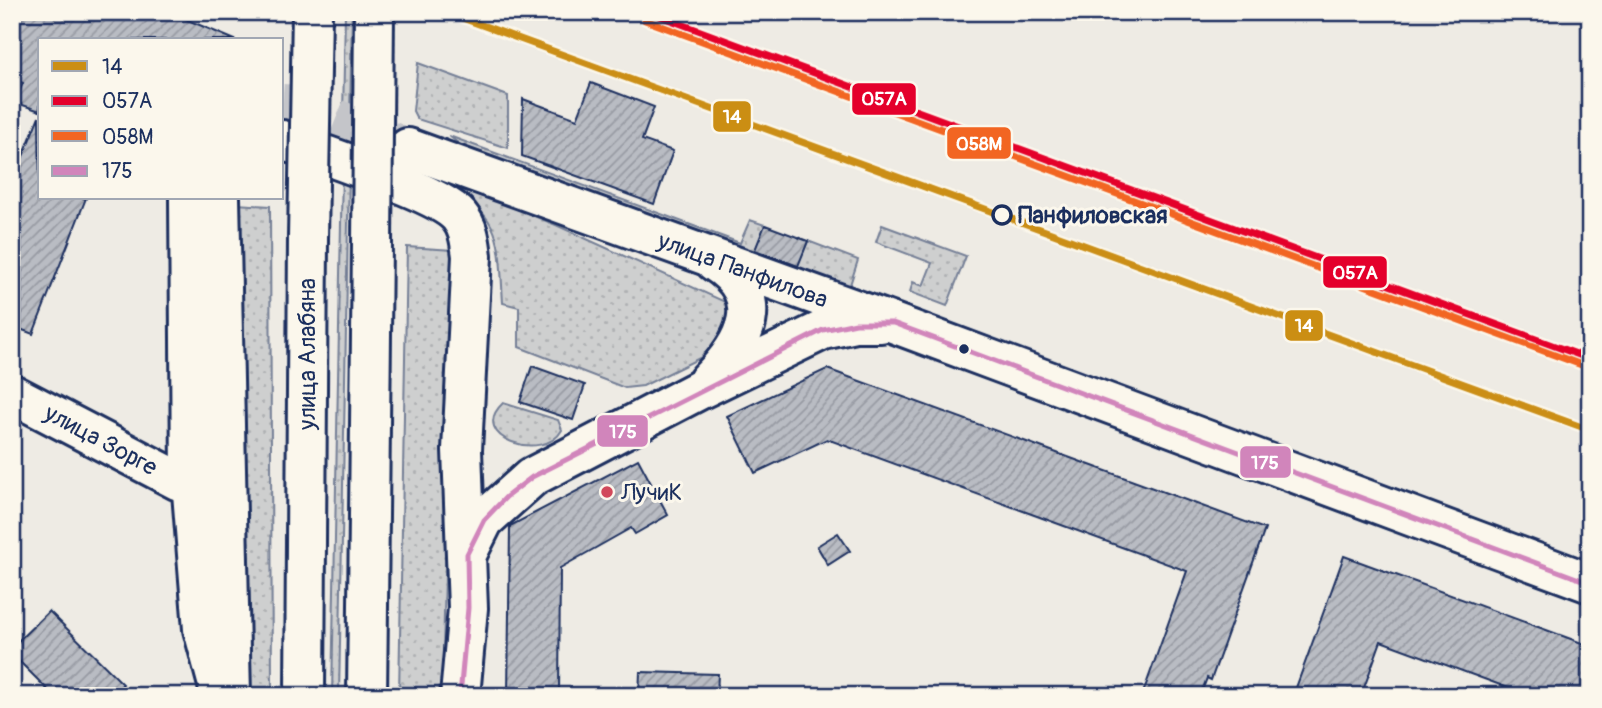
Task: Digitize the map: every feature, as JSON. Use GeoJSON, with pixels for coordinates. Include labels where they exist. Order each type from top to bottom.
{"type":"FeatureCollection","features":[{"type":"Feature","properties":{"kind":"street","name":"улица Алабяна"},"geometry":{"type":"LineString","coordinates":[[305,696],[312,12]]}},
{"type":"Feature","properties":{"kind":"street"},"geometry":{"type":"LineString","coordinates":[[367,696],[374,12]]}},
{"type":"Feature","properties":{"kind":"street"},"geometry":{"type":"LineString","coordinates":[[284,141],[428,196],[458,214],[467,227],[472,256],[462,450],[468,608],[460,696]]}},
{"type":"Feature","properties":{"kind":"street","name":"улица Панфилова"},"geometry":{"type":"LineString","coordinates":[[408,148],[893,323],[1590,583]]}},
{"type":"Feature","properties":{"kind":"street"},"geometry":{"type":"LineString","coordinates":[[189,200],[191,480],[203,629],[222,696]]}},
{"type":"Feature","properties":{"kind":"street"},"geometry":{"type":"LineString","coordinates":[[220,200],[219,262],[231,696]]}},
{"type":"Feature","properties":{"kind":"street"},"geometry":{"type":"LineString","coordinates":[[699,390],[727,362],[742,337],[748,312],[745,289],[733,273],[710,258]]}},
{"type":"Feature","properties":{"kind":"street"},"geometry":{"type":"LineString","coordinates":[[467,554],[484,520],[532,477],[699,390],[823,330],[856,323],[893,323]]}},
{"type":"Feature","properties":{"kind":"street","name":"улица Зорге"},"geometry":{"type":"LineString","coordinates":[[12,394],[179,481],[191,480]]}},
{"type":"Feature","properties":{"kind":"shaded area"},"geometry":{"type":"Polygon","coordinates":[[[345,12],[352,12],[339,696],[332,696],[345,12]]]}},
{"type":"Feature","properties":{"kind":"shaded area"},"geometry":{"type":"Polygon","coordinates":[[[418,63],[508,96],[508,148],[417,119],[413,111],[418,63]]]}},
{"type":"Feature","properties":{"kind":"shaded area"},"geometry":{"type":"Polygon","coordinates":[[[449,136],[740,243],[750,220],[765,225],[755,251],[797,267],[808,241],[858,260],[848,291],[463,147],[449,136]]]}},
{"type":"Feature","properties":{"kind":"shaded area"},"geometry":{"type":"Polygon","coordinates":[[[442,178],[556,225],[723,301],[734,309],[720,348],[643,386],[625,388],[519,347],[519,307],[503,303],[498,246],[494,231],[487,218],[476,207],[440,185],[442,178]]]}},
{"type":"Feature","properties":{"kind":"shaded area"},"geometry":{"type":"Polygon","coordinates":[[[236,204],[270,206],[272,696],[248,696],[236,204]]]}},
{"type":"Feature","properties":{"kind":"shaded area"},"geometry":{"type":"Polygon","coordinates":[[[882,225],[966,256],[947,306],[910,292],[913,282],[923,286],[932,263],[876,242],[882,225]]]}},
{"type":"Feature","properties":{"kind":"shaded area"},"geometry":{"type":"Polygon","coordinates":[[[407,247],[453,250],[442,696],[399,696],[407,247]]]}},
{"type":"Feature","properties":{"kind":"shaded area"},"geometry":{"type":"Polygon","coordinates":[[[503,403],[558,420],[562,430],[553,440],[540,445],[512,442],[501,436],[494,427],[494,416],[503,403]]]}},
{"type":"Feature","properties":{"kind":"building"},"geometry":{"type":"Polygon","coordinates":[[[12,12],[169,12],[230,38],[38,38],[38,110],[14,102],[23,83],[12,79],[12,12]]]}},
{"type":"Feature","properties":{"kind":"building"},"geometry":{"type":"Polygon","coordinates":[[[591,83],[654,107],[642,140],[673,151],[654,204],[522,156],[523,99],[577,119],[591,83]]]}},
{"type":"Feature","properties":{"kind":"building"},"geometry":{"type":"Polygon","coordinates":[[[38,119],[38,200],[85,200],[33,334],[12,326],[12,184],[38,119]]]}},
{"type":"Feature","properties":{"kind":"building"},"geometry":{"type":"Polygon","coordinates":[[[765,225],[808,241],[798,266],[755,250],[765,225]]]}},
{"type":"Feature","properties":{"kind":"building"},"geometry":{"type":"Polygon","coordinates":[[[532,366],[585,385],[573,420],[520,402],[532,366]]]}},
{"type":"Feature","properties":{"kind":"building"},"geometry":{"type":"Polygon","coordinates":[[[827,369],[1265,529],[1211,680],[1207,678],[1200,696],[1142,696],[1187,571],[827,439],[755,473],[727,416],[827,369]]]}},
{"type":"Feature","properties":{"kind":"building"},"geometry":{"type":"Polygon","coordinates":[[[638,459],[668,515],[635,534],[631,528],[560,568],[559,696],[508,696],[510,526],[638,459]]]}},
{"type":"Feature","properties":{"kind":"building"},"geometry":{"type":"Polygon","coordinates":[[[838,533],[850,551],[828,565],[817,546],[838,533]]]}},
{"type":"Feature","properties":{"kind":"building"},"geometry":{"type":"Polygon","coordinates":[[[1344,556],[1590,646],[1590,696],[1530,696],[1381,641],[1361,696],[1293,696],[1344,556]]]}},
{"type":"Feature","properties":{"kind":"building"},"geometry":{"type":"Polygon","coordinates":[[[49,611],[123,684],[112,696],[54,696],[12,654],[12,647],[49,611]]]}},
{"type":"Feature","properties":{"kind":"building"},"geometry":{"type":"Polygon","coordinates":[[[640,672],[718,674],[717,696],[639,696],[640,672]]]}},
{"type":"Feature","properties":{"kind":"tunnel"},"geometry":{"type":"LineString","coordinates":[[284,103],[304,105],[402,145]]}},
{"type":"Feature","properties":{"kind":"transit line","name":"14"},"geometry":{"type":"LineString","coordinates":[[446,12],[1590,430]]}},
{"type":"Feature","properties":{"kind":"transit line","name":"057А"},"geometry":{"type":"LineString","coordinates":[[649,12],[1590,359]]}},
{"type":"Feature","properties":{"kind":"transit line","name":"058М"},"geometry":{"type":"LineString","coordinates":[[645,20],[1587,367]]}},
{"type":"Feature","properties":{"kind":"transit line","name":"175"},"geometry":{"type":"LineString","coordinates":[[460,696],[468,608],[467,554],[484,520],[506,497],[532,477],[823,330],[856,323],[893,323],[1590,583]]}},
{"type":"Feature","properties":{"kind":"place","name":"Панфиловская"},"geometry":{"type":"Point","coordinates":[1002,215]}},
{"type":"Feature","properties":{"kind":"place","name":"ЛучиК"},"geometry":{"type":"Point","coordinates":[607,492]}}]}
